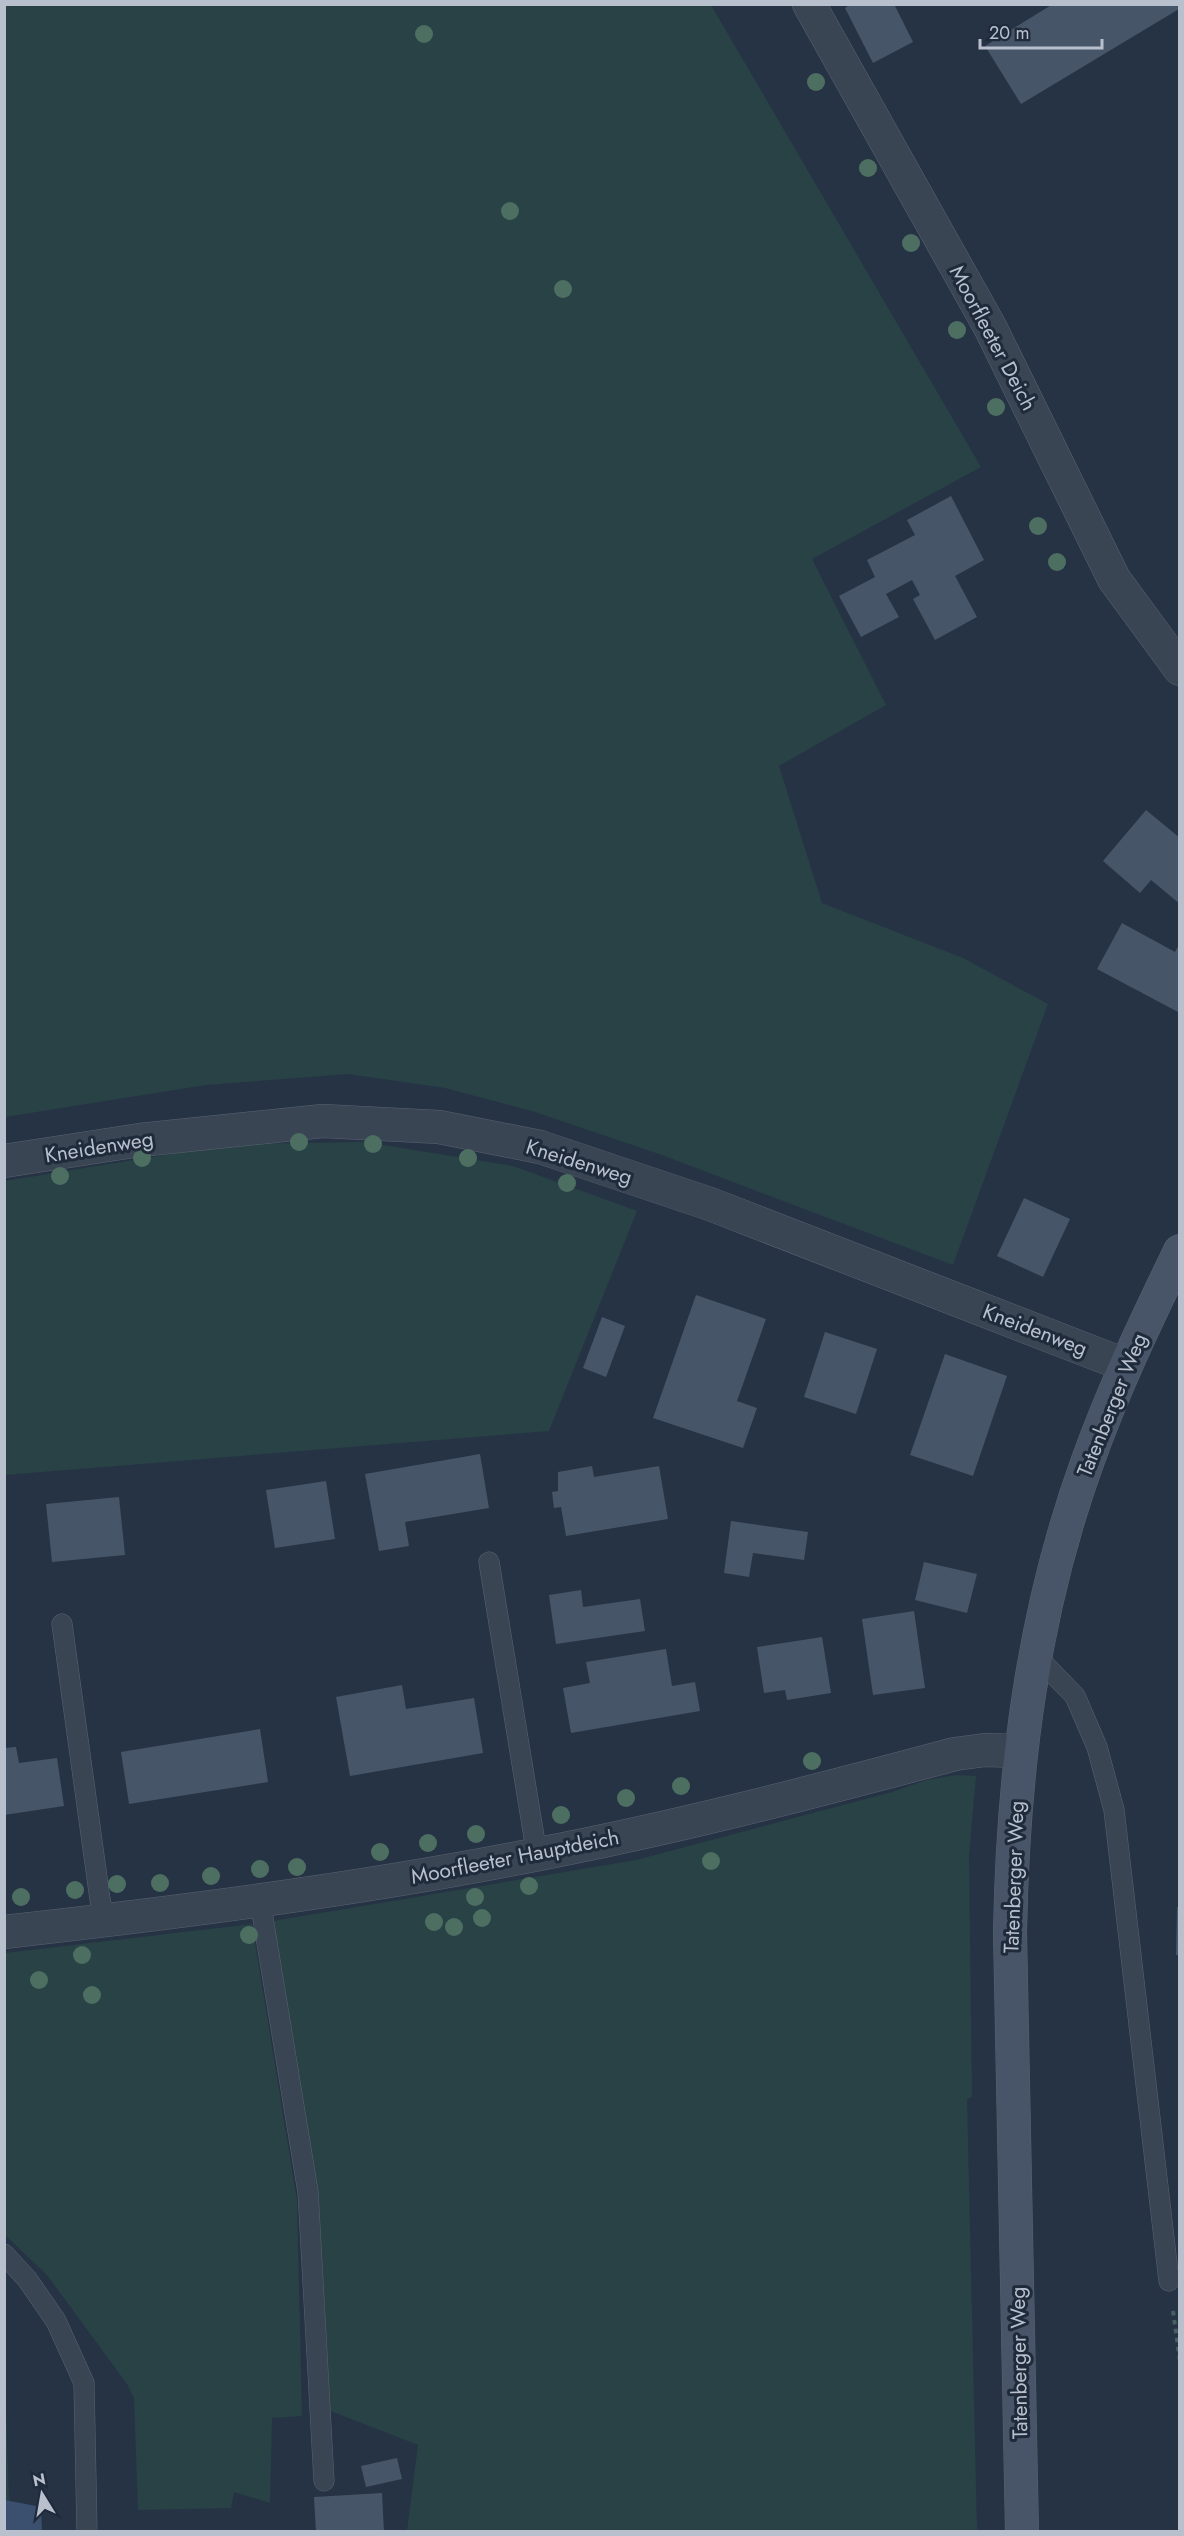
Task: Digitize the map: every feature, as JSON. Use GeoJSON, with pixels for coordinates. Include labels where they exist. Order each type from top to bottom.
{"type":"FeatureCollection","features":[{"type":"Feature","properties":{"kind":"street","name":"Moorfleeter Deich"},"geometry":{"type":"LineString","coordinates":[[809,4],[990,327],[1114,579],[1179,669]]}},
{"type":"Feature","properties":{"kind":"street","name":"Kneidenweg"},"geometry":{"type":"LineString","coordinates":[[4,1161],[140,1140],[323,1121],[439,1127],[540,1147],[710,1204],[1125,1365]]}},
{"type":"Feature","properties":{"kind":"street","name":"Tatenberger Weg"},"geometry":{"type":"LineString","coordinates":[[1022,2532],[1010,1932],[1012,1844],[1020,1751],[1035,1655],[1059,1550],[1086,1465],[1125,1365],[1179,1251]]}},
{"type":"Feature","properties":{"kind":"street","name":"Moorfleeter Hauptdeich"},"geometry":{"type":"LineString","coordinates":[[4,1932],[260,1900],[537,1855],[775,1802],[955,1754],[985,1750],[1020,1751]]}},
{"type":"Feature","properties":{"kind":"lane"},"geometry":{"type":"LineString","coordinates":[[489,1562],[537,1855]]}},
{"type":"Feature","properties":{"kind":"lane"},"geometry":{"type":"LineString","coordinates":[[62,1624],[103,1921]]}},
{"type":"Feature","properties":{"kind":"lane"},"geometry":{"type":"LineString","coordinates":[[1035,1655],[1075,1696],[1097,1747],[1114,1810],[1169,2281]]}},
{"type":"Feature","properties":{"kind":"lane"},"geometry":{"type":"LineString","coordinates":[[260,1900],[308,2192],[324,2481]]}},
{"type":"Feature","properties":{"kind":"lane"},"geometry":{"type":"LineString","coordinates":[[4,2254],[27,2279],[56,2321],[84,2383],[87,2532]]}},
{"type":"Feature","properties":{"kind":"path"},"geometry":{"type":"LineString","coordinates":[[1169,2281],[1179,2361]]}},
{"type":"Feature","properties":{"kind":"green space"},"geometry":{"type":"Polygon","coordinates":[[[5,4],[711,5],[981,467],[812,559],[886,705],[779,766],[822,903],[963,958],[1048,1004],[953,1265],[659,1154],[532,1111],[445,1088],[348,1074],[206,1085],[5,1117],[5,4]]]}},
{"type":"Feature","properties":{"kind":"green space"},"geometry":{"type":"Polygon","coordinates":[[[365,1142],[513,1166],[637,1211],[549,1431],[5,1475],[5,1181],[232,1144],[365,1142]]]}},
{"type":"Feature","properties":{"kind":"green space"},"geometry":{"type":"Polygon","coordinates":[[[956,1775],[976,1776],[969,1855],[972,2097],[967,2099],[977,2531],[407,2531],[418,2445],[328,2410],[273,1921],[636,1860],[892,1792],[927,1780],[956,1775]]]}},
{"type":"Feature","properties":{"kind":"green space"},"geometry":{"type":"Polygon","coordinates":[[[252,1924],[297,2200],[302,2416],[272,2418],[270,2503],[234,2492],[231,2508],[138,2510],[134,2398],[127,2384],[47,2275],[5,2235],[5,1953],[252,1924]]]}},
{"type":"Feature","properties":{"kind":"green space"},"geometry":{"type":"Polygon","coordinates":[[[4,2405],[6,2407],[9,2501],[4,2500],[4,2405]]]}},
{"type":"Feature","properties":{"kind":"water"},"geometry":{"type":"Polygon","coordinates":[[[5,2500],[41,2507],[42,2531],[5,2531],[5,2500]]]}},
{"type":"Feature","properties":{"kind":"building"},"geometry":{"type":"Polygon","coordinates":[[[851,4],[894,4],[913,42],[873,63],[845,8],[851,4]]]}},
{"type":"Feature","properties":{"kind":"building"},"geometry":{"type":"Polygon","coordinates":[[[1053,4],[1176,4],[1179,9],[1021,104],[985,46],[1053,4]]]}},
{"type":"Feature","properties":{"kind":"building"},"geometry":{"type":"Polygon","coordinates":[[[951,496],[984,560],[955,576],[977,617],[935,640],[913,599],[920,595],[912,580],[886,594],[899,617],[861,637],[839,596],[875,577],[867,560],[915,535],[907,520],[951,496]]]}},
{"type":"Feature","properties":{"kind":"building"},"geometry":{"type":"Polygon","coordinates":[[[1146,810],[1180,838],[1180,904],[1151,880],[1140,893],[1103,861],[1146,810]]]}},
{"type":"Feature","properties":{"kind":"building"},"geometry":{"type":"Polygon","coordinates":[[[1122,923],[1175,952],[1180,943],[1178,1012],[1097,969],[1122,923]]]}},
{"type":"Feature","properties":{"kind":"building"},"geometry":{"type":"Polygon","coordinates":[[[1024,1198],[1070,1219],[1043,1277],[997,1256],[1024,1198]]]}},
{"type":"Feature","properties":{"kind":"building"},"geometry":{"type":"Polygon","coordinates":[[[696,1295],[766,1319],[737,1401],[757,1408],[743,1448],[653,1418],[696,1295]]]}},
{"type":"Feature","properties":{"kind":"building"},"geometry":{"type":"Polygon","coordinates":[[[602,1317],[625,1326],[606,1377],[583,1368],[602,1317]]]}},
{"type":"Feature","properties":{"kind":"building"},"geometry":{"type":"Polygon","coordinates":[[[825,1332],[877,1349],[856,1414],[804,1397],[825,1332]]]}},
{"type":"Feature","properties":{"kind":"building"},"geometry":{"type":"Polygon","coordinates":[[[945,1354],[1007,1376],[973,1476],[910,1455],[945,1354]]]}},
{"type":"Feature","properties":{"kind":"building"},"geometry":{"type":"Polygon","coordinates":[[[480,1454],[489,1508],[405,1522],[409,1546],[379,1551],[365,1474],[480,1454]]]}},
{"type":"Feature","properties":{"kind":"building"},"geometry":{"type":"Polygon","coordinates":[[[592,1466],[594,1477],[659,1466],[668,1519],[566,1536],[561,1507],[554,1508],[552,1492],[558,1491],[558,1472],[592,1466]]]}},
{"type":"Feature","properties":{"kind":"building"},"geometry":{"type":"Polygon","coordinates":[[[326,1481],[335,1539],[275,1548],[266,1490],[326,1481]]]}},
{"type":"Feature","properties":{"kind":"building"},"geometry":{"type":"Polygon","coordinates":[[[119,1497],[125,1555],[52,1562],[46,1504],[119,1497]]]}},
{"type":"Feature","properties":{"kind":"building"},"geometry":{"type":"Polygon","coordinates":[[[731,1521],[808,1532],[804,1560],[753,1553],[749,1577],[724,1573],[731,1521]]]}},
{"type":"Feature","properties":{"kind":"building"},"geometry":{"type":"Polygon","coordinates":[[[924,1562],[977,1574],[967,1613],[915,1600],[924,1562]]]}},
{"type":"Feature","properties":{"kind":"building"},"geometry":{"type":"Polygon","coordinates":[[[581,1590],[583,1607],[640,1599],[645,1631],[556,1644],[549,1595],[581,1590]]]}},
{"type":"Feature","properties":{"kind":"building"},"geometry":{"type":"Polygon","coordinates":[[[914,1611],[925,1688],[873,1695],[862,1619],[914,1611]]]}},
{"type":"Feature","properties":{"kind":"building"},"geometry":{"type":"Polygon","coordinates":[[[822,1637],[831,1693],[787,1700],[785,1690],[764,1693],[757,1647],[822,1637]]]}},
{"type":"Feature","properties":{"kind":"building"},"geometry":{"type":"Polygon","coordinates":[[[666,1649],[672,1686],[695,1682],[700,1711],[571,1733],[563,1688],[590,1683],[586,1662],[666,1649]]]}},
{"type":"Feature","properties":{"kind":"building"},"geometry":{"type":"Polygon","coordinates":[[[402,1685],[406,1709],[474,1698],[483,1753],[350,1776],[336,1697],[402,1685]]]}},
{"type":"Feature","properties":{"kind":"building"},"geometry":{"type":"Polygon","coordinates":[[[260,1729],[268,1782],[129,1804],[121,1752],[260,1729]]]}},
{"type":"Feature","properties":{"kind":"building"},"geometry":{"type":"Polygon","coordinates":[[[16,1747],[19,1763],[57,1758],[64,1806],[4,1815],[4,1748],[16,1747]]]}},
{"type":"Feature","properties":{"kind":"building"},"geometry":{"type":"Polygon","coordinates":[[[1177,1907],[1180,1907],[1180,1955],[1176,1955],[1177,1907]]]}},
{"type":"Feature","properties":{"kind":"building"},"geometry":{"type":"Polygon","coordinates":[[[397,2458],[402,2479],[366,2487],[361,2466],[397,2458]]]}},
{"type":"Feature","properties":{"kind":"building"},"geometry":{"type":"Polygon","coordinates":[[[382,2493],[384,2532],[316,2532],[314,2497],[382,2493]]]}}]}
